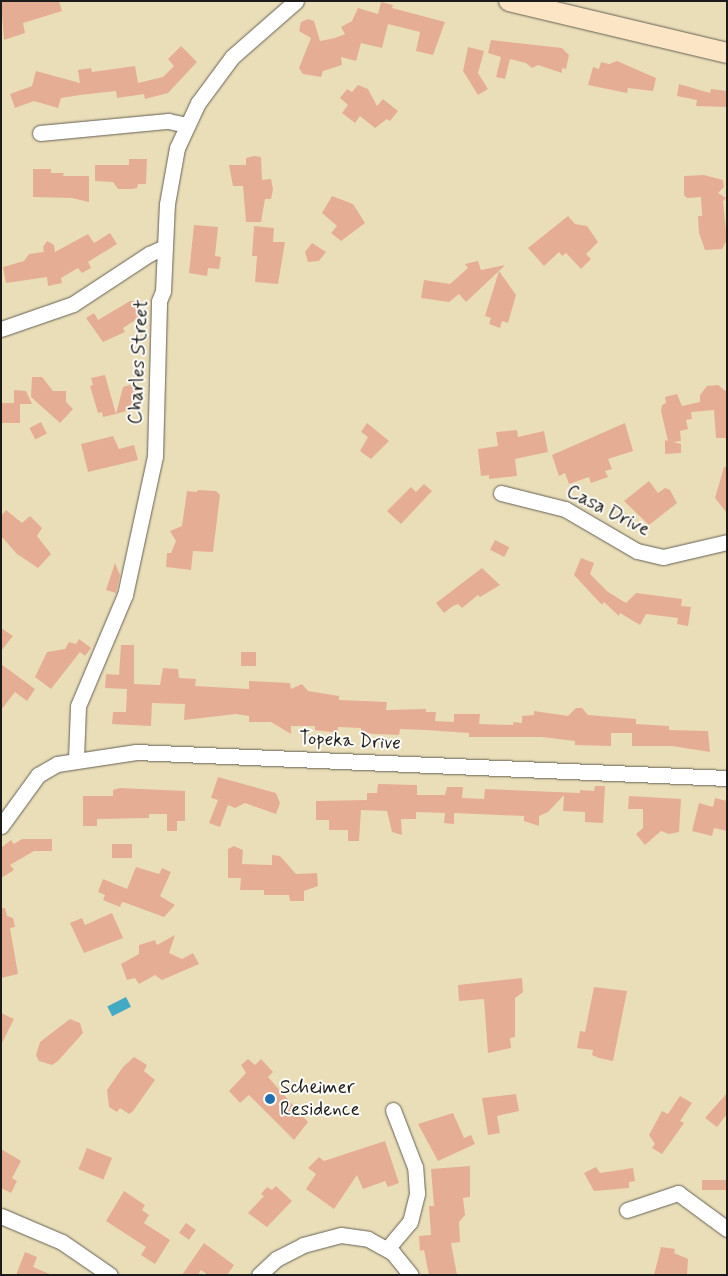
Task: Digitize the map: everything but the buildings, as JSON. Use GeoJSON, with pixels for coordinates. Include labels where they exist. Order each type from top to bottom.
{"type":"FeatureCollection","features":[{"type":"Feature","properties":{"kind":"main road"},"geometry":{"type":"LineString","coordinates":[[509,1],[727,53]]}},
{"type":"Feature","properties":{"kind":"street","name":"Charles Street"},"geometry":{"type":"LineString","coordinates":[[76,759],[78,706],[125,594],[155,456],[159,301],[163,291],[170,178],[187,125],[198,102],[232,57],[296,1]]}},
{"type":"Feature","properties":{"kind":"street"},"geometry":{"type":"LineString","coordinates":[[40,133],[168,121],[187,125]]}},
{"type":"Feature","properties":{"kind":"street"},"geometry":{"type":"LineString","coordinates":[[1,329],[73,304],[149,254],[165,247]]}},
{"type":"Feature","properties":{"kind":"street","name":"Casa Drive"},"geometry":{"type":"LineString","coordinates":[[500,493],[565,509],[637,551],[663,557],[727,542]]}},
{"type":"Feature","properties":{"kind":"street","name":"Topeka Drive"},"geometry":{"type":"LineString","coordinates":[[1,826],[38,775],[76,759],[136,752],[727,778]]}},
{"type":"Feature","properties":{"kind":"street"},"geometry":{"type":"LineString","coordinates":[[387,1250],[410,1222],[417,1193],[415,1167],[393,1110]]}},
{"type":"Feature","properties":{"kind":"street"},"geometry":{"type":"LineString","coordinates":[[626,1210],[678,1193],[727,1229]]}},
{"type":"Feature","properties":{"kind":"street"},"geometry":{"type":"LineString","coordinates":[[1,1216],[62,1242],[110,1275]]}},
{"type":"Feature","properties":{"kind":"street"},"geometry":{"type":"LineString","coordinates":[[259,1275],[276,1259],[302,1245],[341,1235],[368,1239],[387,1250],[411,1275]]}},
{"type":"Feature","properties":{"kind":"water"},"geometry":{"type":"Polygon","coordinates":[[[126,997],[131,1007],[112,1016],[107,1007],[126,997]]]}},
{"type":"Feature","properties":{"kind":"place","name":"Scheimer Residence"},"geometry":{"type":"Point","coordinates":[270,1099]}}]}
